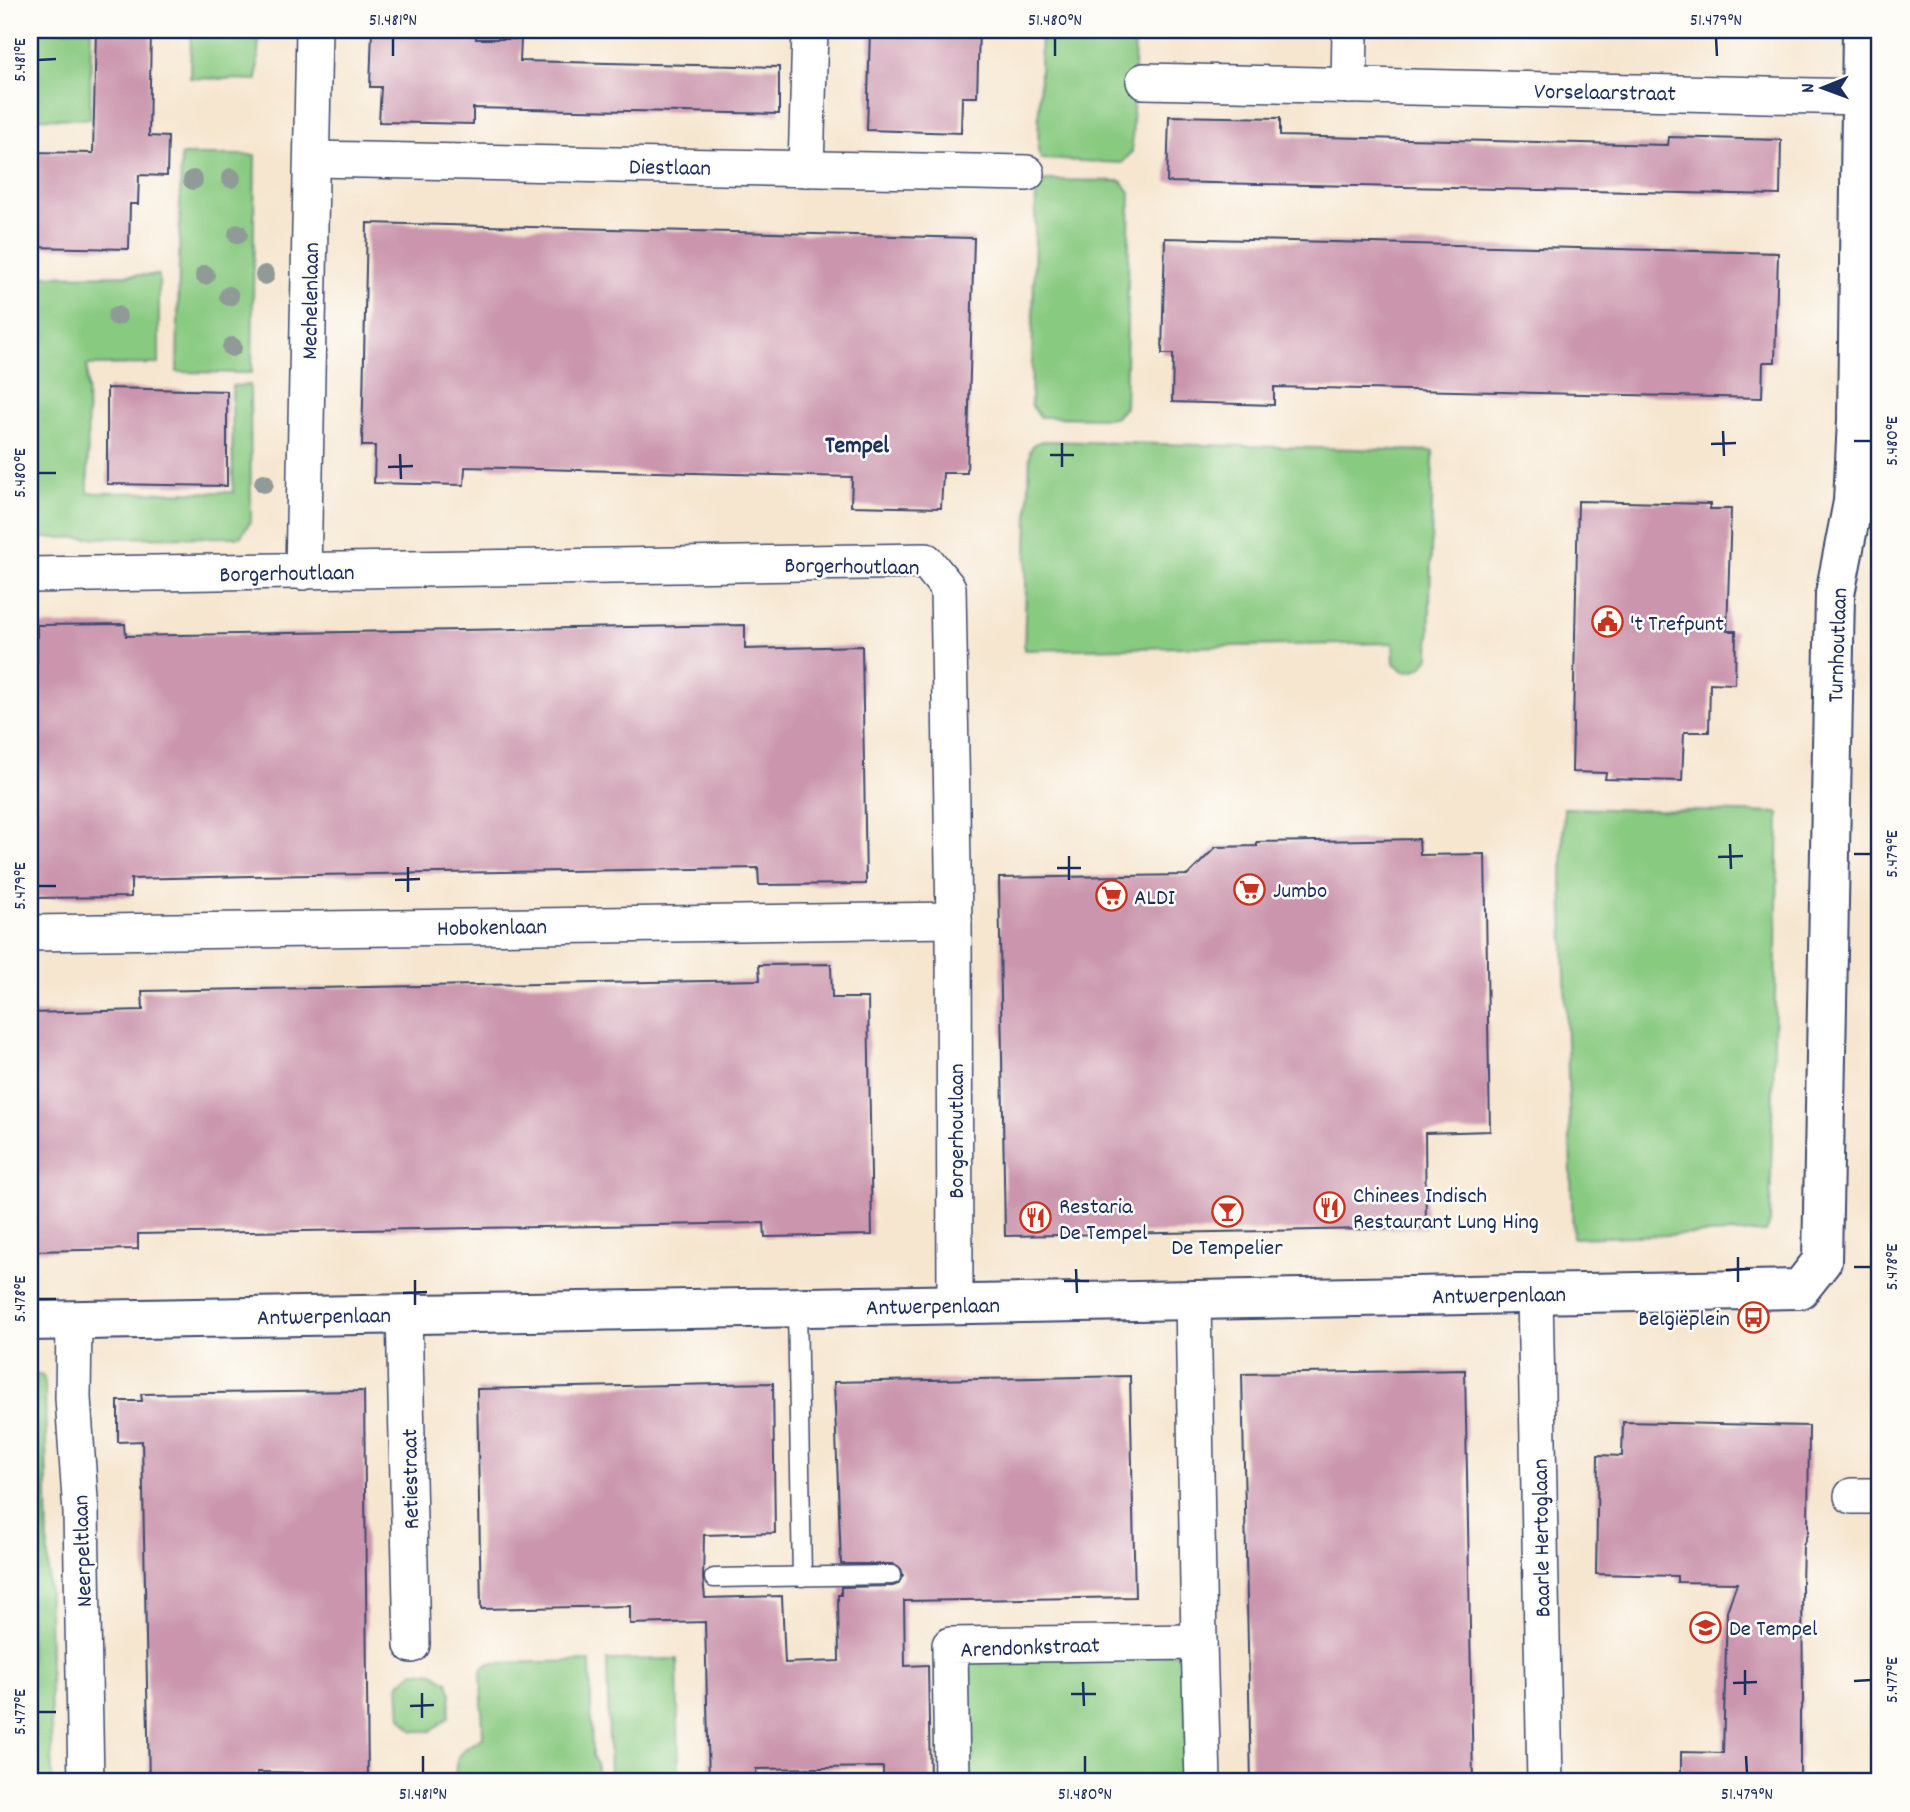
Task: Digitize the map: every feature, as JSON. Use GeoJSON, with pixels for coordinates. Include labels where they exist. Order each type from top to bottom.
{"type":"FeatureCollection","features":[{"type":"Feature","properties":{"kind":"street","name":"Mechelenlaan"},"geometry":{"type":"LineString","coordinates":[[303,572],[314,30]]}},
{"type":"Feature","properties":{"kind":"street"},"geometry":{"type":"LineString","coordinates":[[806,169],[810,30]]}},
{"type":"Feature","properties":{"kind":"street"},"geometry":{"type":"LineString","coordinates":[[1349,86],[1350,30]]}},
{"type":"Feature","properties":{"kind":"street","name":"Turnhoutlaan"},"geometry":{"type":"LineString","coordinates":[[1822,1261],[1835,594],[1867,502],[1857,420],[1862,30]]}},
{"type":"Feature","properties":{"kind":"street","name":"Vorselaarstraat"},"geometry":{"type":"LineString","coordinates":[[1144,81],[1860,97]]}},
{"type":"Feature","properties":{"kind":"street","name":"Diestlaan"},"geometry":{"type":"LineString","coordinates":[[312,159],[1027,173]]}},
{"type":"Feature","properties":{"kind":"street","name":"Borgerhoutlaan"},"geometry":{"type":"LineString","coordinates":[[30,575],[926,561],[948,588],[954,920],[955,1304]]}},
{"type":"Feature","properties":{"kind":"street","name":"Hobokenlaan"},"geometry":{"type":"LineString","coordinates":[[30,933],[954,920]]}},
{"type":"Feature","properties":{"kind":"street","name":"Antwerpenlaan"},"geometry":{"type":"LineString","coordinates":[[30,1321],[1800,1289],[1822,1261]]}},
{"type":"Feature","properties":{"kind":"street","name":"Baarle Hertoglaan"},"geometry":{"type":"LineString","coordinates":[[1535,1294],[1545,1782]]}},
{"type":"Feature","properties":{"kind":"street"},"geometry":{"type":"LineString","coordinates":[[1193,1300],[1203,1782]]}},
{"type":"Feature","properties":{"kind":"street","name":"Retiestraat"},"geometry":{"type":"LineString","coordinates":[[404,1313],[412,1645]]}},
{"type":"Feature","properties":{"kind":"street","name":"Neerpeltlaan"},"geometry":{"type":"LineString","coordinates":[[74,1320],[73,1398],[81,1513],[86,1782]]}},
{"type":"Feature","properties":{"kind":"street","name":"Arendonkstraat"},"geometry":{"type":"LineString","coordinates":[[952,1782],[950,1645],[1199,1642]]}},
{"type":"Feature","properties":{"kind":"lane"},"geometry":{"type":"LineString","coordinates":[[797,1307],[802,1577]]}},
{"type":"Feature","properties":{"kind":"lane"},"geometry":{"type":"LineString","coordinates":[[714,1578],[892,1575]]}},
{"type":"Feature","properties":{"kind":"green space"},"geometry":{"type":"Polygon","coordinates":[[[30,30],[91,30],[90,119],[30,118],[30,30]]]}},
{"type":"Feature","properties":{"kind":"green space"},"geometry":{"type":"Polygon","coordinates":[[[191,30],[259,30],[257,80],[190,78],[191,30]]]}},
{"type":"Feature","properties":{"kind":"green space"},"geometry":{"type":"Polygon","coordinates":[[[1041,30],[1135,30],[1132,152],[1122,163],[1041,159],[1038,150],[1041,30]]]}},
{"type":"Feature","properties":{"kind":"green space"},"geometry":{"type":"Polygon","coordinates":[[[181,155],[255,155],[252,373],[177,372],[181,155]]]}},
{"type":"Feature","properties":{"kind":"green space"},"geometry":{"type":"Polygon","coordinates":[[[1049,180],[1121,181],[1130,192],[1125,407],[1115,418],[1040,417],[1031,405],[1036,193],[1040,184],[1049,180]]]}},
{"type":"Feature","properties":{"kind":"green space"},"geometry":{"type":"Polygon","coordinates":[[[159,275],[159,364],[87,365],[88,493],[233,492],[232,386],[250,385],[251,521],[240,537],[30,538],[30,276],[159,275]]]}},
{"type":"Feature","properties":{"kind":"green space"},"geometry":{"type":"Polygon","coordinates":[[[1042,441],[1433,451],[1429,656],[1425,664],[1403,671],[1394,663],[1393,643],[1024,650],[1030,451],[1034,444],[1042,441]]]}},
{"type":"Feature","properties":{"kind":"green space"},"geometry":{"type":"Polygon","coordinates":[[[1564,808],[1779,813],[1770,1223],[1766,1232],[1573,1238],[1562,880],[1564,808]]]}},
{"type":"Feature","properties":{"kind":"green space"},"geometry":{"type":"Polygon","coordinates":[[[30,1373],[43,1376],[45,1383],[52,1782],[30,1782],[30,1373]]]}},
{"type":"Feature","properties":{"kind":"green space"},"geometry":{"type":"Polygon","coordinates":[[[1182,1653],[1189,1782],[959,1782],[961,1657],[1182,1653]]]}},
{"type":"Feature","properties":{"kind":"green space"},"geometry":{"type":"Polygon","coordinates":[[[677,1659],[679,1782],[610,1782],[607,1660],[677,1659]]]}},
{"type":"Feature","properties":{"kind":"green space"},"geometry":{"type":"Polygon","coordinates":[[[590,1661],[592,1756],[597,1764],[597,1782],[456,1782],[456,1766],[460,1754],[483,1738],[481,1670],[489,1663],[590,1661]]]}},
{"type":"Feature","properties":{"kind":"green space"},"geometry":{"type":"Polygon","coordinates":[[[414,1671],[433,1673],[448,1682],[451,1693],[449,1717],[431,1731],[413,1731],[401,1717],[399,1684],[414,1671]]]}},
{"type":"Feature","properties":{"kind":"building"},"geometry":{"type":"Polygon","coordinates":[[[96,30],[151,30],[149,136],[168,137],[167,176],[139,175],[138,204],[130,204],[129,249],[30,247],[30,152],[93,153],[96,30]]]}},
{"type":"Feature","properties":{"kind":"building"},"geometry":{"type":"Polygon","coordinates":[[[372,30],[476,30],[476,39],[521,39],[520,61],[779,67],[779,114],[473,108],[473,124],[379,122],[381,87],[370,87],[372,30]]]}},
{"type":"Feature","properties":{"kind":"building"},"geometry":{"type":"Polygon","coordinates":[[[870,30],[979,30],[977,97],[962,97],[961,133],[867,130],[870,30]]]}},
{"type":"Feature","properties":{"kind":"building"},"geometry":{"type":"Polygon","coordinates":[[[1169,116],[1280,118],[1280,136],[1668,145],[1669,137],[1781,140],[1780,195],[1167,182],[1169,116]]]}},
{"type":"Feature","properties":{"kind":"building"},"geometry":{"type":"Polygon","coordinates":[[[367,223],[974,238],[967,473],[943,473],[941,508],[851,506],[852,477],[465,467],[464,485],[374,483],[375,446],[362,446],[367,223]]]}},
{"type":"Feature","properties":{"kind":"building"},"geometry":{"type":"Polygon","coordinates":[[[1165,238],[1778,253],[1775,362],[1763,362],[1762,398],[1274,387],[1274,405],[1172,402],[1173,354],[1162,354],[1165,238]]]}},
{"type":"Feature","properties":{"kind":"building"},"geometry":{"type":"Polygon","coordinates":[[[107,388],[227,391],[227,486],[107,484],[107,388]]]}},
{"type":"Feature","properties":{"kind":"building"},"geometry":{"type":"Polygon","coordinates":[[[1578,501],[1710,504],[1710,509],[1731,509],[1727,631],[1736,631],[1735,684],[1710,683],[1709,732],[1684,732],[1682,781],[1605,779],[1606,773],[1572,772],[1578,501]]]}},
{"type":"Feature","properties":{"kind":"building"},"geometry":{"type":"Polygon","coordinates":[[[125,624],[126,636],[745,625],[745,649],[862,646],[866,884],[759,885],[758,868],[251,876],[131,879],[131,897],[30,898],[30,662],[37,662],[37,625],[125,624]]]}},
{"type":"Feature","properties":{"kind":"building"},"geometry":{"type":"Polygon","coordinates":[[[1419,839],[1420,855],[1485,854],[1490,1131],[1425,1133],[1426,1228],[1005,1236],[999,878],[1188,875],[1216,847],[1257,846],[1257,842],[1419,839]]]}},
{"type":"Feature","properties":{"kind":"building"},"geometry":{"type":"Polygon","coordinates":[[[831,964],[832,998],[868,998],[872,1235],[765,1237],[764,1223],[138,1234],[138,1249],[30,1251],[30,1013],[143,1010],[142,991],[760,980],[759,965],[831,964]]]}},
{"type":"Feature","properties":{"kind":"building"},"geometry":{"type":"Polygon","coordinates":[[[1465,1370],[1473,1782],[1251,1782],[1242,1374],[1465,1370]]]}},
{"type":"Feature","properties":{"kind":"building"},"geometry":{"type":"Polygon","coordinates":[[[1130,1376],[1135,1597],[904,1601],[905,1666],[928,1665],[930,1782],[883,1782],[883,1767],[756,1769],[756,1782],[709,1782],[705,1622],[630,1624],[630,1606],[481,1609],[477,1389],[773,1383],[775,1533],[704,1535],[703,1579],[705,1598],[782,1596],[785,1663],[839,1661],[838,1595],[841,1595],[841,1587],[893,1586],[898,1584],[903,1575],[901,1569],[892,1564],[841,1564],[834,1382],[1130,1376]]]}},
{"type":"Feature","properties":{"kind":"building"},"geometry":{"type":"Polygon","coordinates":[[[364,1391],[368,1782],[322,1782],[322,1773],[257,1772],[257,1782],[149,1782],[142,1441],[118,1442],[118,1401],[142,1401],[141,1394],[364,1391]]]}},
{"type":"Feature","properties":{"kind":"building"},"geometry":{"type":"Polygon","coordinates":[[[1623,1422],[1809,1426],[1808,1532],[1803,1546],[1802,1584],[1803,1702],[1800,1712],[1800,1782],[1681,1782],[1681,1752],[1723,1753],[1727,1611],[1737,1583],[1677,1582],[1677,1576],[1596,1574],[1598,1455],[1622,1456],[1623,1422]]]}},
{"type":"Feature","properties":{"kind":"place","name":"'t Trefpunt"},"geometry":{"type":"Point","coordinates":[1607,622]}},
{"type":"Feature","properties":{"kind":"place","name":"Jumbo"},"geometry":{"type":"Point","coordinates":[1250,889]}},
{"type":"Feature","properties":{"kind":"place","name":"ALDI"},"geometry":{"type":"Point","coordinates":[1111,896]}},
{"type":"Feature","properties":{"kind":"place","name":"Chinees Indisch Restaurant Lung Hing"},"geometry":{"type":"Point","coordinates":[1330,1207]}},
{"type":"Feature","properties":{"kind":"place","name":"De Tempelier"},"geometry":{"type":"Point","coordinates":[1227,1212]}},
{"type":"Feature","properties":{"kind":"place","name":"Restaria De Tempel"},"geometry":{"type":"Point","coordinates":[1036,1218]}},
{"type":"Feature","properties":{"kind":"place","name":"Belgiëplein"},"geometry":{"type":"Point","coordinates":[1753,1317]}},
{"type":"Feature","properties":{"kind":"place","name":"De Tempel"},"geometry":{"type":"Point","coordinates":[1706,1627]}},
{"type":"Feature","properties":{"kind":"district","name":"Tempel"},"geometry":{"type":"Point","coordinates":[857,444]}}]}
